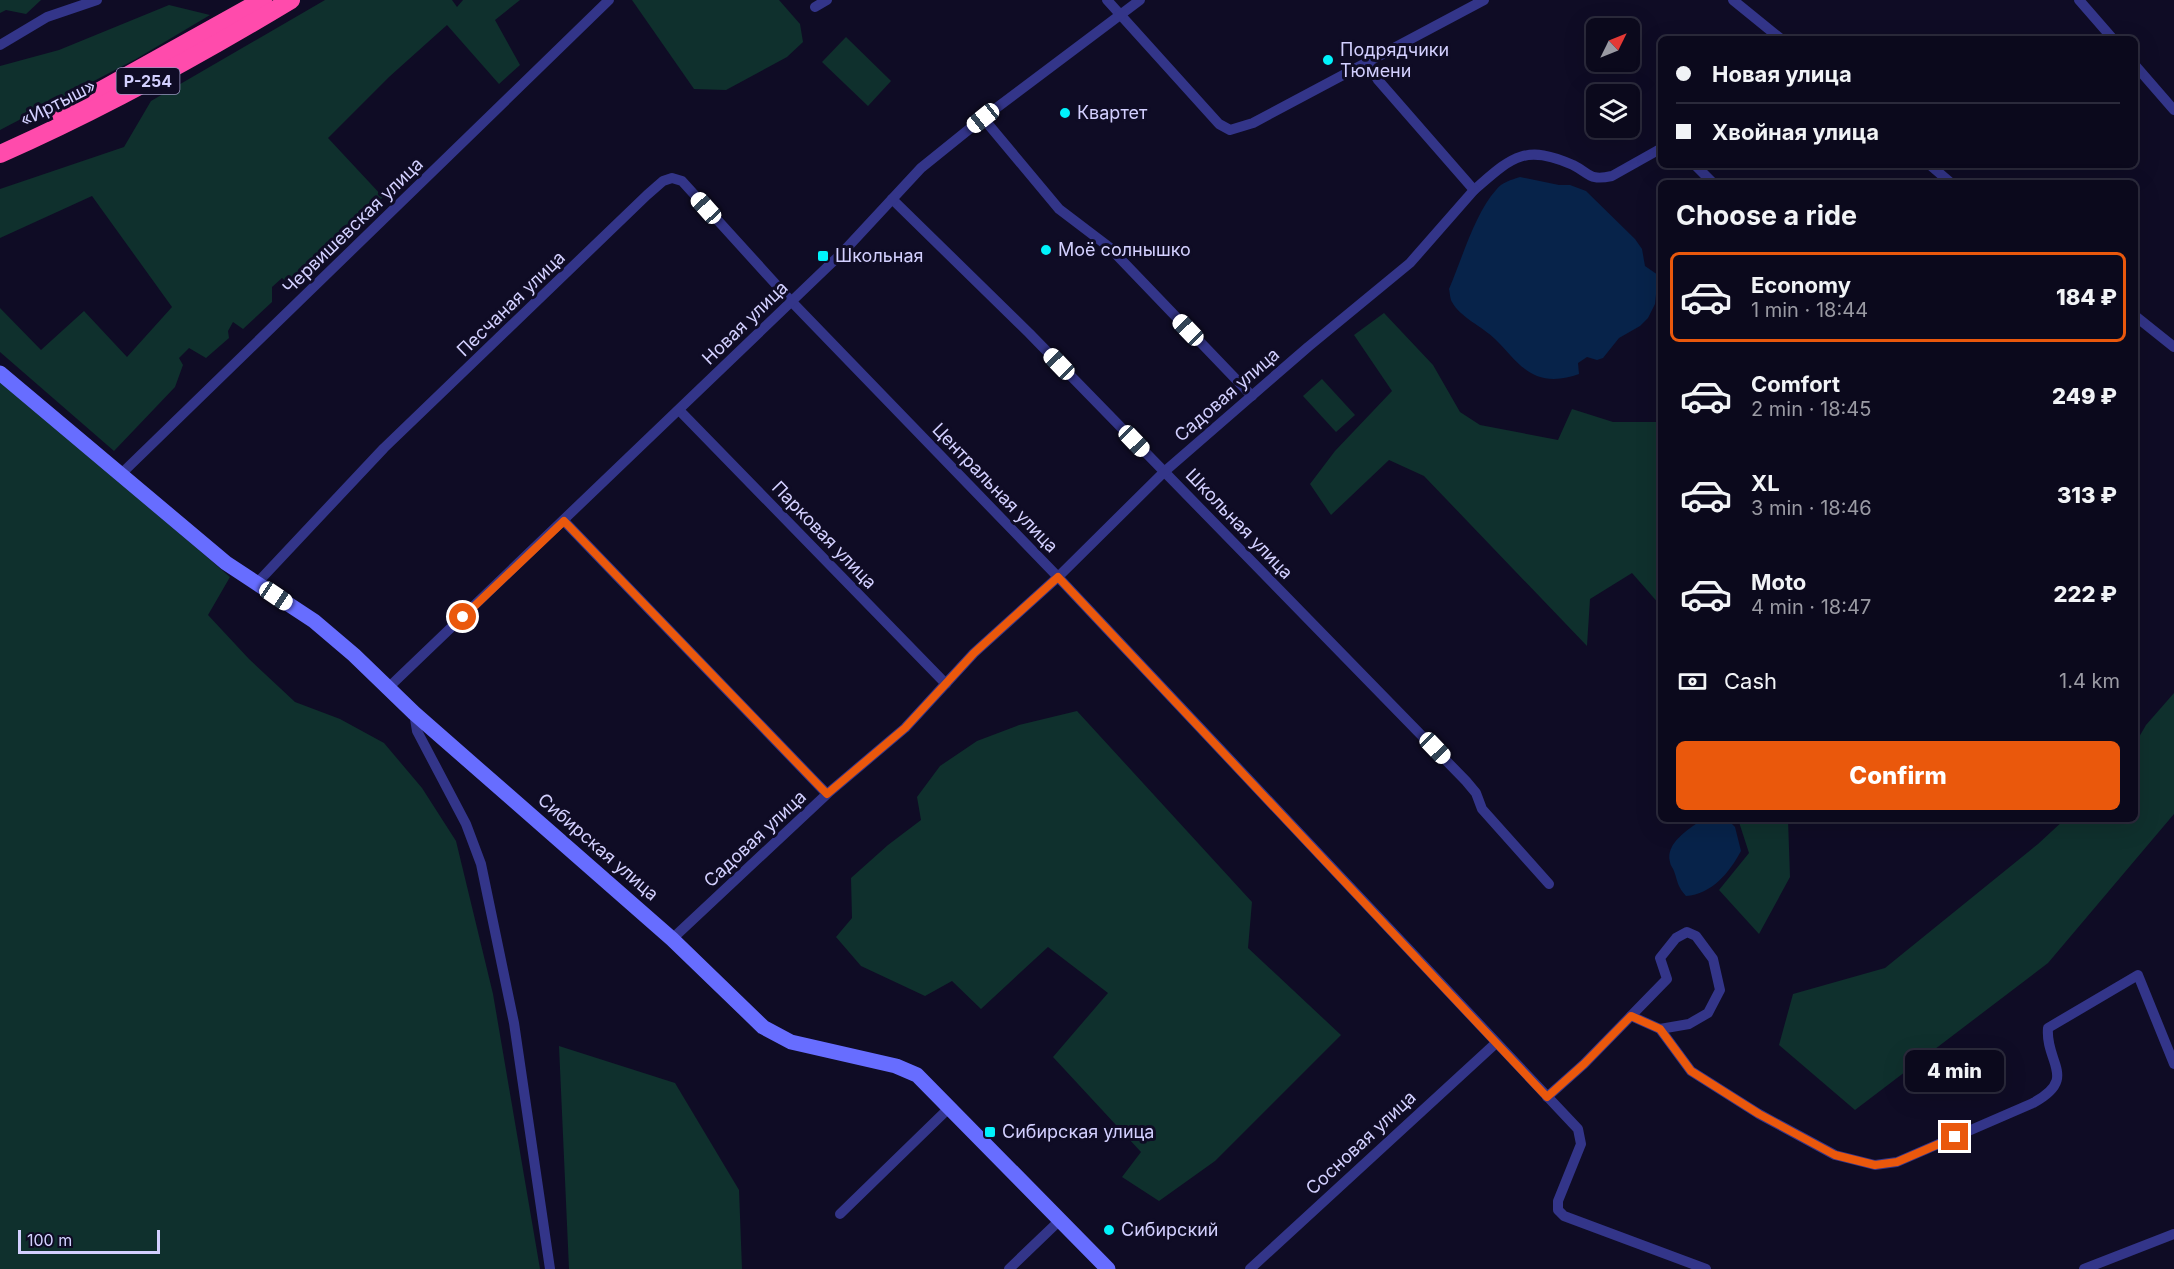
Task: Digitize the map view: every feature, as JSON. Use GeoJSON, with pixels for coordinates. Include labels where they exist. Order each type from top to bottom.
{"type":"FeatureCollection","features":[{"type":"Feature","properties":{"kind":"highway","name":"«Иртыш»"},"geometry":{"type":"LineString","coordinates":[[0,152],[29,130],[263,0]]}},
{"type":"Feature","properties":{"kind":"highway","name":"«Иртыш»"},"geometry":{"type":"LineString","coordinates":[[0,152],[40,136],[146,81],[291,0]]}},
{"type":"Feature","properties":{"kind":"street"},"geometry":{"type":"LineString","coordinates":[[0,45],[47,17],[97,0]]}},
{"type":"Feature","properties":{"kind":"street","name":"Червишевская улица"},"geometry":{"type":"LineString","coordinates":[[120,475],[609,0]]}},
{"type":"Feature","properties":{"kind":"street"},"geometry":{"type":"LineString","coordinates":[[815,7],[827,0]]}},
{"type":"Feature","properties":{"kind":"street"},"geometry":{"type":"LineString","coordinates":[[1107,0],[1219,124],[1230,130],[1253,123],[1484,0]]}},
{"type":"Feature","properties":{"kind":"street","name":"Новая улица"},"geometry":{"type":"LineString","coordinates":[[388,688],[843,252],[921,168],[983,118],[1140,0]]}},
{"type":"Feature","properties":{"kind":"street"},"geometry":{"type":"LineString","coordinates":[[1733,0],[1777,36]]}},
{"type":"Feature","properties":{"kind":"street"},"geometry":{"type":"LineString","coordinates":[[2079,0],[2110,36]]}},
{"type":"Feature","properties":{"kind":"street"},"geometry":{"type":"LineString","coordinates":[[1368,63],[1378,80],[1474,190]]}},
{"type":"Feature","properties":{"kind":"street"},"geometry":{"type":"LineString","coordinates":[[2138,69],[2174,110]]}},
{"type":"Feature","properties":{"kind":"street"},"geometry":{"type":"LineString","coordinates":[[983,118],[1059,209],[1109,247],[1252,396]]}},
{"type":"Feature","properties":{"kind":"street","name":"Садовая улица"},"geometry":{"type":"LineString","coordinates":[[672,939],[827,794],[905,728],[974,653],[1058,577],[1164,472],[1410,263],[1474,190],[1507,162],[1522,155],[1539,154],[1574,166],[1593,178],[1603,178],[1612,176],[1658,149]]}},
{"type":"Feature","properties":{"kind":"street"},"geometry":{"type":"LineString","coordinates":[[1698,168],[1710,180]]}},
{"type":"Feature","properties":{"kind":"street"},"geometry":{"type":"LineString","coordinates":[[1934,168],[1948,180]]}},
{"type":"Feature","properties":{"kind":"street","name":"Песчаная улица"},"geometry":{"type":"LineString","coordinates":[[256,583],[384,448],[663,182],[672,178],[682,181],[791,301]]}},
{"type":"Feature","properties":{"kind":"street","name":"Школьная улица"},"geometry":{"type":"LineString","coordinates":[[892,199],[1029,333],[1466,781],[1476,793],[1482,809],[1549,884]]}},
{"type":"Feature","properties":{"kind":"street","name":"Центральная улица"},"geometry":{"type":"LineString","coordinates":[[791,301],[1058,577],[1578,1129],[1581,1144],[1558,1201],[1558,1210],[1564,1216],[1707,1269]]}},
{"type":"Feature","properties":{"kind":"street"},"geometry":{"type":"LineString","coordinates":[[2138,318],[2174,347]]}},
{"type":"Feature","properties":{"kind":"street","name":"Сибирская улица"},"geometry":{"type":"LineString","coordinates":[[0,373],[226,564],[314,621],[354,655],[414,713],[672,939],[763,1027],[791,1042],[896,1066],[917,1075],[1108,1269]]}},
{"type":"Feature","properties":{"kind":"street","name":"Парковая улица"},"geometry":{"type":"LineString","coordinates":[[679,410],[946,684]]}},
{"type":"Feature","properties":{"kind":"street"},"geometry":{"type":"LineString","coordinates":[[564,521],[827,794]]}},
{"type":"Feature","properties":{"kind":"street"},"geometry":{"type":"LineString","coordinates":[[414,713],[417,731],[466,824],[481,864],[514,1023],[550,1269]]}},
{"type":"Feature","properties":{"kind":"street"},"geometry":{"type":"LineString","coordinates":[[1547,1097],[1584,1064],[1667,979],[1660,958],[1676,938],[1687,932],[1696,936],[1713,959],[1720,990],[1707,1013],[1689,1024],[1660,1029]]}},
{"type":"Feature","properties":{"kind":"street"},"geometry":{"type":"LineString","coordinates":[[1631,1016],[1660,1029],[1691,1071],[1759,1114],[1835,1155],[1875,1165],[1897,1162],[2049,1095],[2056,1082],[2057,1066],[2048,1037],[2048,1028],[2138,975],[2174,1064]]}},
{"type":"Feature","properties":{"kind":"street","name":"Сосновая улица"},"geometry":{"type":"LineString","coordinates":[[1250,1269],[1496,1043]]}},
{"type":"Feature","properties":{"kind":"street"},"geometry":{"type":"LineString","coordinates":[[840,1214],[949,1108]]}},
{"type":"Feature","properties":{"kind":"street"},"geometry":{"type":"LineString","coordinates":[[1009,1269],[1059,1221]]}},
{"type":"Feature","properties":{"kind":"street"},"geometry":{"type":"LineString","coordinates":[[2084,1269],[2174,1234]]}},
{"type":"Feature","properties":{"kind":"green space"},"geometry":{"type":"Polygon","coordinates":[[[0,0],[41,0],[26,14],[6,10],[0,13],[0,0]]]}},
{"type":"Feature","properties":{"kind":"green space"},"geometry":{"type":"Polygon","coordinates":[[[325,0],[452,0],[457,7],[463,0],[520,0],[495,20],[520,65],[499,84],[447,25],[389,77],[328,138],[383,197],[293,287],[282,278],[272,287],[272,302],[243,329],[233,322],[228,331],[229,338],[206,358],[189,348],[179,358],[183,365],[175,387],[114,451],[0,352],[0,308],[41,350],[84,311],[127,357],[172,307],[92,196],[0,238],[0,189],[124,147],[151,101],[325,0]]]}},
{"type":"Feature","properties":{"kind":"green space"},"geometry":{"type":"Polygon","coordinates":[[[632,0],[779,0],[800,24],[803,42],[787,57],[726,90],[694,89],[632,0]]]}},
{"type":"Feature","properties":{"kind":"green space"},"geometry":{"type":"Polygon","coordinates":[[[169,5],[210,15],[136,59],[0,130],[0,66],[59,50],[169,5]]]}},
{"type":"Feature","properties":{"kind":"green space"},"geometry":{"type":"Polygon","coordinates":[[[846,37],[891,81],[868,106],[822,62],[846,37]]]}},
{"type":"Feature","properties":{"kind":"green space"},"geometry":{"type":"Polygon","coordinates":[[[1384,313],[1433,365],[1460,412],[1480,425],[1558,440],[1572,409],[1613,422],[1658,422],[1658,603],[1632,573],[1590,599],[1587,646],[1424,476],[1389,460],[1331,515],[1310,484],[1335,451],[1392,391],[1354,335],[1384,313]]]}},
{"type":"Feature","properties":{"kind":"green space"},"geometry":{"type":"Polygon","coordinates":[[[0,377],[230,577],[208,615],[249,659],[295,702],[340,719],[384,743],[422,788],[456,841],[493,994],[540,1269],[0,1269],[0,377]]]}},
{"type":"Feature","properties":{"kind":"green space"},"geometry":{"type":"Polygon","coordinates":[[[1322,379],[1355,415],[1336,432],[1303,396],[1322,379]]]}},
{"type":"Feature","properties":{"kind":"green space"},"geometry":{"type":"Polygon","coordinates":[[[2174,693],[2174,814],[2048,963],[1855,1110],[1779,1045],[1793,994],[1885,968],[2038,844],[2062,822],[2138,822],[2138,739],[2146,725],[2174,693]]]}},
{"type":"Feature","properties":{"kind":"green space"},"geometry":{"type":"Polygon","coordinates":[[[1077,711],[1252,902],[1248,948],[1341,1035],[1215,1161],[1159,1201],[1122,1177],[1141,1152],[1053,1057],[1108,993],[1048,947],[981,1009],[952,981],[925,996],[861,966],[836,937],[852,918],[851,878],[888,845],[921,820],[917,797],[940,766],[977,741],[1019,725],[1077,711]]]}},
{"type":"Feature","properties":{"kind":"green space"},"geometry":{"type":"Polygon","coordinates":[[[1739,822],[1788,822],[1790,877],[1759,934],[1719,890],[1749,853],[1739,822]]]}},
{"type":"Feature","properties":{"kind":"green space"},"geometry":{"type":"Polygon","coordinates":[[[559,1046],[675,1083],[739,1190],[742,1269],[569,1269],[559,1046]]]}},
{"type":"Feature","properties":{"kind":"water"},"geometry":{"type":"Polygon","coordinates":[[[1520,177],[1570,185],[1586,191],[1635,239],[1642,249],[1645,266],[1658,275],[1655,304],[1648,318],[1640,326],[1619,338],[1603,358],[1597,360],[1587,357],[1578,363],[1579,374],[1569,377],[1547,378],[1530,373],[1490,335],[1460,312],[1451,299],[1449,289],[1488,200],[1498,187],[1520,177]]]}},
{"type":"Feature","properties":{"kind":"water"},"geometry":{"type":"Polygon","coordinates":[[[1698,822],[1730,822],[1735,827],[1741,851],[1731,867],[1712,887],[1686,896],[1678,884],[1669,855],[1679,837],[1698,822]]]}},
{"type":"Feature","properties":{"kind":"place","name":"Подрядчики Тюмени"},"geometry":{"type":"Point","coordinates":[1328,60]}},
{"type":"Feature","properties":{"kind":"place","name":"Квартет"},"geometry":{"type":"Point","coordinates":[1065,113]}},
{"type":"Feature","properties":{"kind":"place","name":"Моё солнышко"},"geometry":{"type":"Point","coordinates":[1046,250]}},
{"type":"Feature","properties":{"kind":"place","name":"Школьная"},"geometry":{"type":"Point","coordinates":[823,256]}},
{"type":"Feature","properties":{"kind":"place","name":"Сибирская улица"},"geometry":{"type":"Point","coordinates":[990,1132]}},
{"type":"Feature","properties":{"kind":"place","name":"Сибирский"},"geometry":{"type":"Point","coordinates":[1109,1230]}},
{"type":"Feature","properties":{"kind":"route"},"geometry":{"type":"LineString","coordinates":[[463,617],[564,521],[827,794],[905,728],[974,653],[1058,577],[1547,1097],[1584,1064],[1631,1016],[1660,1029],[1691,1071],[1759,1114],[1835,1155],[1875,1165],[1897,1162],[1955,1137]]}}]}
